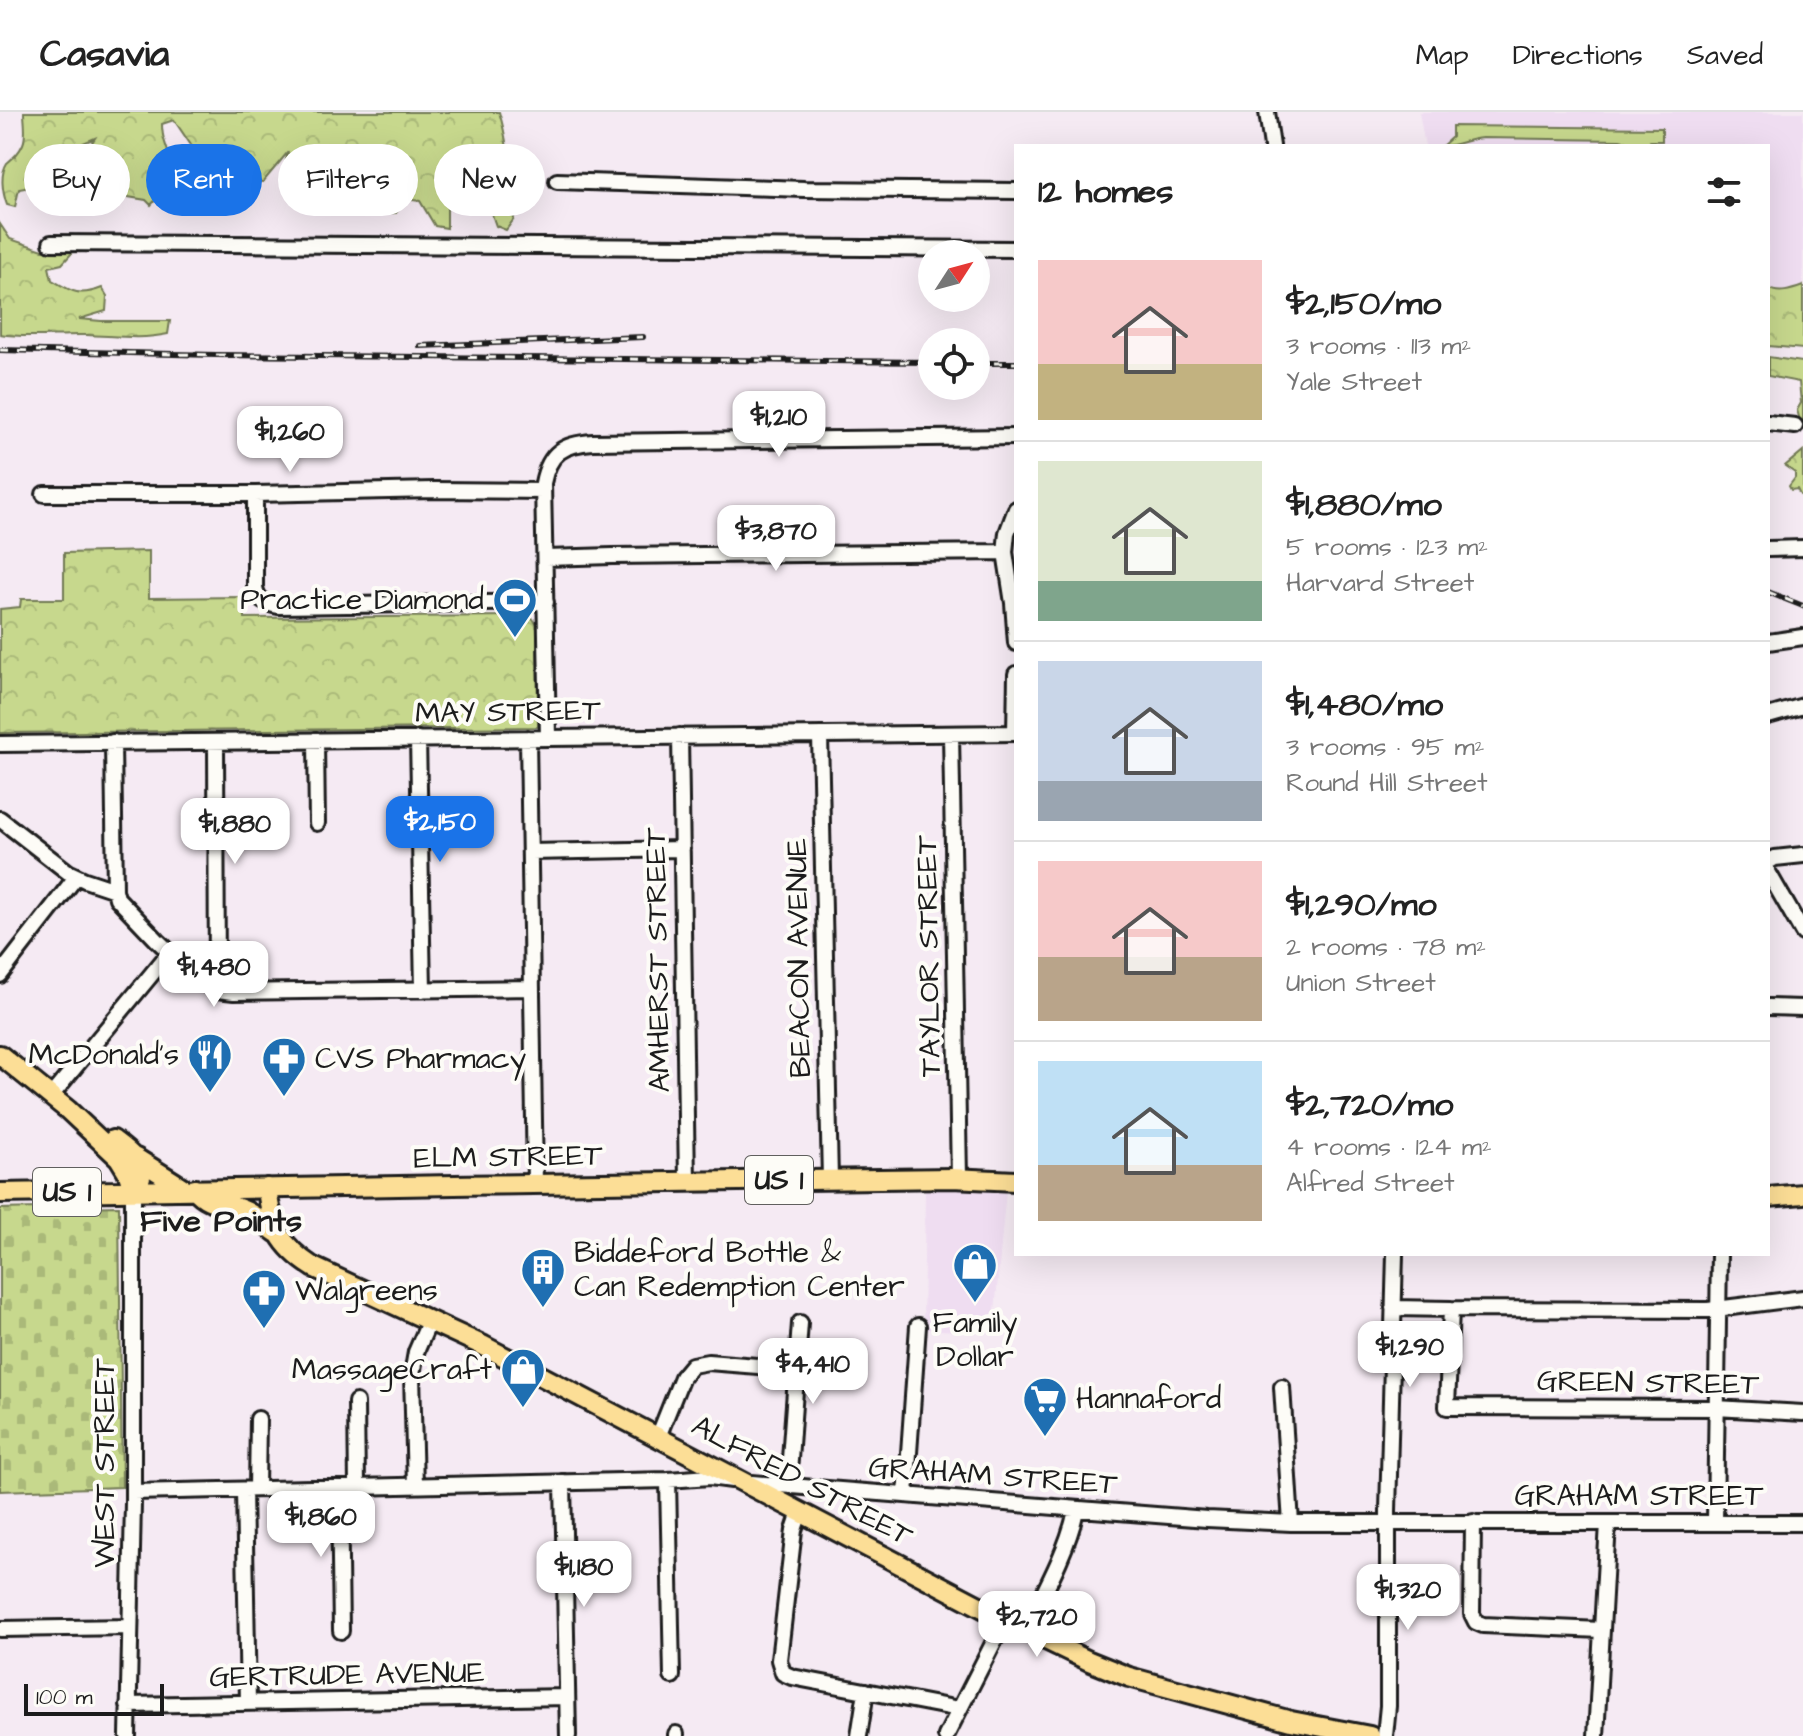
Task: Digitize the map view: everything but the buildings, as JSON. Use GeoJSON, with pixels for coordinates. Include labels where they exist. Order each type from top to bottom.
{"type":"FeatureCollection","features":[{"type":"Feature","properties":{"kind":"main road"},"geometry":{"type":"LineString","coordinates":[[0,1055],[68,1110],[119,1158],[133,1190],[141,1182],[142,1176],[133,1156],[86,1116],[68,1110]]}},
{"type":"Feature","properties":{"kind":"main road","name":"ALFRED STREET"},"geometry":{"type":"LineString","coordinates":[[133,1156],[208,1201],[246,1211],[277,1233],[293,1252],[313,1267],[430,1320],[1025,1630],[1115,1672],[1290,1728],[1370,1736]]}},
{"type":"Feature","properties":{"kind":"main road","name":"ELM STREET"},"geometry":{"type":"LineString","coordinates":[[0,1193],[830,1179],[1014,1181]]}},
{"type":"Feature","properties":{"kind":"main road"},"geometry":{"type":"LineString","coordinates":[[267,1188],[269,1209],[277,1233]]}},
{"type":"Feature","properties":{"kind":"main road"},"geometry":{"type":"LineString","coordinates":[[1770,1197],[1803,1194]]}},
{"type":"Feature","properties":{"kind":"street"},"geometry":{"type":"LineString","coordinates":[[1267,112],[1272,144]]}},
{"type":"Feature","properties":{"kind":"street"},"geometry":{"type":"LineString","coordinates":[[557,181],[790,189],[1014,191]]}},
{"type":"Feature","properties":{"kind":"street"},"geometry":{"type":"LineString","coordinates":[[51,243],[1014,249]]}},
{"type":"Feature","properties":{"kind":"street"},"geometry":{"type":"LineString","coordinates":[[1770,423],[1795,426]]}},
{"type":"Feature","properties":{"kind":"street"},"geometry":{"type":"LineString","coordinates":[[548,738],[546,558],[538,492],[554,456],[569,445],[584,442],[1014,437]]}},
{"type":"Feature","properties":{"kind":"street"},"geometry":{"type":"LineString","coordinates":[[44,494],[434,490],[538,492]]}},
{"type":"Feature","properties":{"kind":"street"},"geometry":{"type":"LineString","coordinates":[[255,494],[255,587],[260,600],[267,604],[546,602]]}},
{"type":"Feature","properties":{"kind":"street"},"geometry":{"type":"LineString","coordinates":[[1014,514],[1007,533],[1005,552],[1014,626]]}},
{"type":"Feature","properties":{"kind":"street"},"geometry":{"type":"LineString","coordinates":[[1770,549],[1803,548]]}},
{"type":"Feature","properties":{"kind":"street"},"geometry":{"type":"LineString","coordinates":[[546,558],[1005,552]]}},
{"type":"Feature","properties":{"kind":"street"},"geometry":{"type":"LineString","coordinates":[[1770,642],[1803,637]]}},
{"type":"Feature","properties":{"kind":"street"},"geometry":{"type":"LineString","coordinates":[[1770,711],[1803,706]]}},
{"type":"Feature","properties":{"kind":"street","name":"MAY STREET"},"geometry":{"type":"LineString","coordinates":[[0,744],[1014,733]]}},
{"type":"Feature","properties":{"kind":"street","name":"TAYLOR STREET"},"geometry":{"type":"LineString","coordinates":[[951,734],[959,1178]]}},
{"type":"Feature","properties":{"kind":"street","name":"BEACON AVENUE"},"geometry":{"type":"LineString","coordinates":[[820,735],[830,1179]]}},
{"type":"Feature","properties":{"kind":"street","name":"AMHERST STREET"},"geometry":{"type":"LineString","coordinates":[[680,736],[687,1182]]}},
{"type":"Feature","properties":{"kind":"street"},"geometry":{"type":"LineString","coordinates":[[528,738],[535,1184]]}},
{"type":"Feature","properties":{"kind":"street"},"geometry":{"type":"LineString","coordinates":[[418,739],[423,990]]}},
{"type":"Feature","properties":{"kind":"street"},"geometry":{"type":"LineString","coordinates":[[316,740],[317,823]]}},
{"type":"Feature","properties":{"kind":"street"},"geometry":{"type":"LineString","coordinates":[[113,742],[117,898],[205,985],[234,992],[532,988]]}},
{"type":"Feature","properties":{"kind":"street"},"geometry":{"type":"LineString","coordinates":[[216,742],[217,990]]}},
{"type":"Feature","properties":{"kind":"street"},"geometry":{"type":"LineString","coordinates":[[0,819],[76,877],[115,890]]}},
{"type":"Feature","properties":{"kind":"street"},"geometry":{"type":"LineString","coordinates":[[530,852],[682,849]]}},
{"type":"Feature","properties":{"kind":"street"},"geometry":{"type":"LineString","coordinates":[[1770,861],[1803,855]]}},
{"type":"Feature","properties":{"kind":"street"},"geometry":{"type":"LineString","coordinates":[[1770,875],[1801,925]]}},
{"type":"Feature","properties":{"kind":"street"},"geometry":{"type":"LineString","coordinates":[[0,975],[76,877]]}},
{"type":"Feature","properties":{"kind":"street"},"geometry":{"type":"LineString","coordinates":[[51,1096],[170,952]]}},
{"type":"Feature","properties":{"kind":"street"},"geometry":{"type":"LineString","coordinates":[[1770,1007],[1803,1008]]}},
{"type":"Feature","properties":{"kind":"street","name":"WEST STREET"},"geometry":{"type":"LineString","coordinates":[[128,1736],[133,1492],[133,1190]]}},
{"type":"Feature","properties":{"kind":"street"},"geometry":{"type":"LineString","coordinates":[[1385,1736],[1395,1256]]}},
{"type":"Feature","properties":{"kind":"street"},"geometry":{"type":"LineString","coordinates":[[1715,1522],[1719,1256]]}},
{"type":"Feature","properties":{"kind":"street"},"geometry":{"type":"LineString","coordinates":[[1393,1308],[1718,1309],[1803,1298]]}},
{"type":"Feature","properties":{"kind":"street","name":"GREEN STREET"},"geometry":{"type":"LineString","coordinates":[[1451,1309],[1447,1407],[1716,1408],[1803,1413]]}},
{"type":"Feature","properties":{"kind":"street"},"geometry":{"type":"LineString","coordinates":[[415,1486],[412,1375],[416,1352],[430,1320]]}},
{"type":"Feature","properties":{"kind":"street"},"geometry":{"type":"LineString","coordinates":[[788,1486],[800,1323]]}},
{"type":"Feature","properties":{"kind":"street"},"geometry":{"type":"LineString","coordinates":[[906,1495],[918,1326]]}},
{"type":"Feature","properties":{"kind":"street"},"geometry":{"type":"LineString","coordinates":[[658,1437],[682,1377],[692,1365],[708,1362],[796,1369]]}},
{"type":"Feature","properties":{"kind":"street"},"geometry":{"type":"LineString","coordinates":[[1282,1387],[1291,1523]]}},
{"type":"Feature","properties":{"kind":"street"},"geometry":{"type":"LineString","coordinates":[[356,1402],[357,1487]]}},
{"type":"Feature","properties":{"kind":"street"},"geometry":{"type":"LineString","coordinates":[[248,1703],[250,1490],[258,1419]]}},
{"type":"Feature","properties":{"kind":"street","name":"GRAHAM STREET"},"geometry":{"type":"LineString","coordinates":[[133,1492],[710,1477],[1076,1509],[1291,1523],[1803,1523]]}},
{"type":"Feature","properties":{"kind":"street"},"geometry":{"type":"LineString","coordinates":[[668,1480],[672,1676]]}},
{"type":"Feature","properties":{"kind":"street"},"geometry":{"type":"LineString","coordinates":[[563,1482],[568,1736]]}},
{"type":"Feature","properties":{"kind":"street"},"geometry":{"type":"LineString","coordinates":[[339,1488],[341,1631]]}},
{"type":"Feature","properties":{"kind":"street"},"geometry":{"type":"LineString","coordinates":[[1025,1630],[1062,1551],[1076,1509]]}},
{"type":"Feature","properties":{"kind":"street"},"geometry":{"type":"LineString","coordinates":[[800,1512],[794,1530],[779,1660],[781,1669],[789,1677],[959,1709]]}},
{"type":"Feature","properties":{"kind":"street"},"geometry":{"type":"LineString","coordinates":[[1473,1522],[1472,1614],[1476,1622],[1483,1625],[1601,1630]]}},
{"type":"Feature","properties":{"kind":"street"},"geometry":{"type":"LineString","coordinates":[[1596,1736],[1608,1523]]}},
{"type":"Feature","properties":{"kind":"street"},"geometry":{"type":"LineString","coordinates":[[946,1736],[1005,1620]]}},
{"type":"Feature","properties":{"kind":"street"},"geometry":{"type":"LineString","coordinates":[[0,1629],[130,1627]]}},
{"type":"Feature","properties":{"kind":"street"},"geometry":{"type":"LineString","coordinates":[[859,1736],[866,1691]]}},
{"type":"Feature","properties":{"kind":"street","name":"GERTRUDE AVENUE"},"geometry":{"type":"LineString","coordinates":[[128,1705],[567,1697]]}},
{"type":"Feature","properties":{"kind":"shaded area"},"geometry":{"type":"Polygon","coordinates":[[[1419,112],[1803,112],[1803,309],[1770,309],[1770,144],[1425,144],[1419,112]]]}},
{"type":"Feature","properties":{"kind":"shaded area"},"geometry":{"type":"Polygon","coordinates":[[[925,1189],[1006,1190],[993,1333],[923,1329],[925,1189]]]}},
{"type":"Feature","properties":{"kind":"green space"},"geometry":{"type":"Polygon","coordinates":[[[24,112],[499,112],[507,144],[434,144],[434,216],[447,216],[447,228],[435,226],[418,201],[418,144],[278,144],[278,164],[262,182],[262,144],[190,144],[174,120],[162,124],[165,144],[146,144],[146,200],[130,197],[130,144],[91,144],[95,138],[82,144],[24,144],[24,188],[19,189],[15,207],[7,205],[3,177],[7,163],[21,147],[25,133],[24,112]]]}},
{"type":"Feature","properties":{"kind":"green space"},"geometry":{"type":"Polygon","coordinates":[[[1452,126],[1662,128],[1662,141],[1651,141],[1654,144],[1620,140],[1482,138],[1444,144],[1452,137],[1452,126]]]}},
{"type":"Feature","properties":{"kind":"green space"},"geometry":{"type":"Polygon","coordinates":[[[492,216],[514,216],[506,230],[496,226],[492,216]]]}},
{"type":"Feature","properties":{"kind":"green space"},"geometry":{"type":"Polygon","coordinates":[[[0,224],[10,239],[43,250],[62,248],[72,253],[62,264],[49,267],[52,280],[76,292],[102,288],[107,296],[106,311],[79,319],[170,321],[168,334],[138,337],[0,334],[0,224]]]}},
{"type":"Feature","properties":{"kind":"green space"},"geometry":{"type":"Polygon","coordinates":[[[1803,286],[1803,349],[1770,346],[1770,289],[1790,290],[1803,286]]]}},
{"type":"Feature","properties":{"kind":"green space"},"geometry":{"type":"Polygon","coordinates":[[[1770,357],[1803,362],[1803,431],[1797,410],[1801,403],[1799,382],[1770,376],[1770,357]]]}},
{"type":"Feature","properties":{"kind":"green space"},"geometry":{"type":"Polygon","coordinates":[[[1803,451],[1803,496],[1797,489],[1791,490],[1789,486],[1795,473],[1785,466],[1803,451]]]}},
{"type":"Feature","properties":{"kind":"green space"},"geometry":{"type":"Polygon","coordinates":[[[149,551],[149,598],[244,597],[245,618],[531,616],[537,625],[538,727],[0,733],[0,609],[20,607],[21,599],[64,599],[64,553],[149,551]]]}},
{"type":"Feature","properties":{"kind":"green space"},"geometry":{"type":"Polygon","coordinates":[[[119,1206],[122,1487],[0,1491],[0,1209],[119,1206]]]}},
{"type":"Feature","properties":{"kind":"railway"},"geometry":{"type":"LineString","coordinates":[[420,346],[643,337]]}},
{"type":"Feature","properties":{"kind":"railway"},"geometry":{"type":"LineString","coordinates":[[0,350],[918,362]]}},
{"type":"Feature","properties":{"kind":"railway"},"geometry":{"type":"LineString","coordinates":[[990,363],[1014,363]]}},
{"type":"Feature","properties":{"kind":"railway"},"geometry":{"type":"LineString","coordinates":[[1770,593],[1803,606]]}},
{"type":"Feature","properties":{"kind":"place","name":"Practice Diamond"},"geometry":{"type":"Point","coordinates":[515,639]}},
{"type":"Feature","properties":{"kind":"place","name":"McDonald's"},"geometry":{"type":"Point","coordinates":[210,1094]}},
{"type":"Feature","properties":{"kind":"place","name":"CVS Pharmacy"},"geometry":{"type":"Point","coordinates":[284,1098]}},
{"type":"Feature","properties":{"kind":"place","name":"Family Dollar"},"geometry":{"type":"Point","coordinates":[975,1304]}},
{"type":"Feature","properties":{"kind":"place","name":"Biddeford Bottle & Can Redemption Center"},"geometry":{"type":"Point","coordinates":[543,1309]}},
{"type":"Feature","properties":{"kind":"place","name":"Walgreens"},"geometry":{"type":"Point","coordinates":[264,1330]}},
{"type":"Feature","properties":{"kind":"place","name":"MassageCraft"},"geometry":{"type":"Point","coordinates":[523,1409]}},
{"type":"Feature","properties":{"kind":"place","name":"Hannaford"},"geometry":{"type":"Point","coordinates":[1045,1438]}},
{"type":"Feature","properties":{"kind":"district","name":"Five Points"},"geometry":{"type":"Point","coordinates":[221,1221]}}]}
